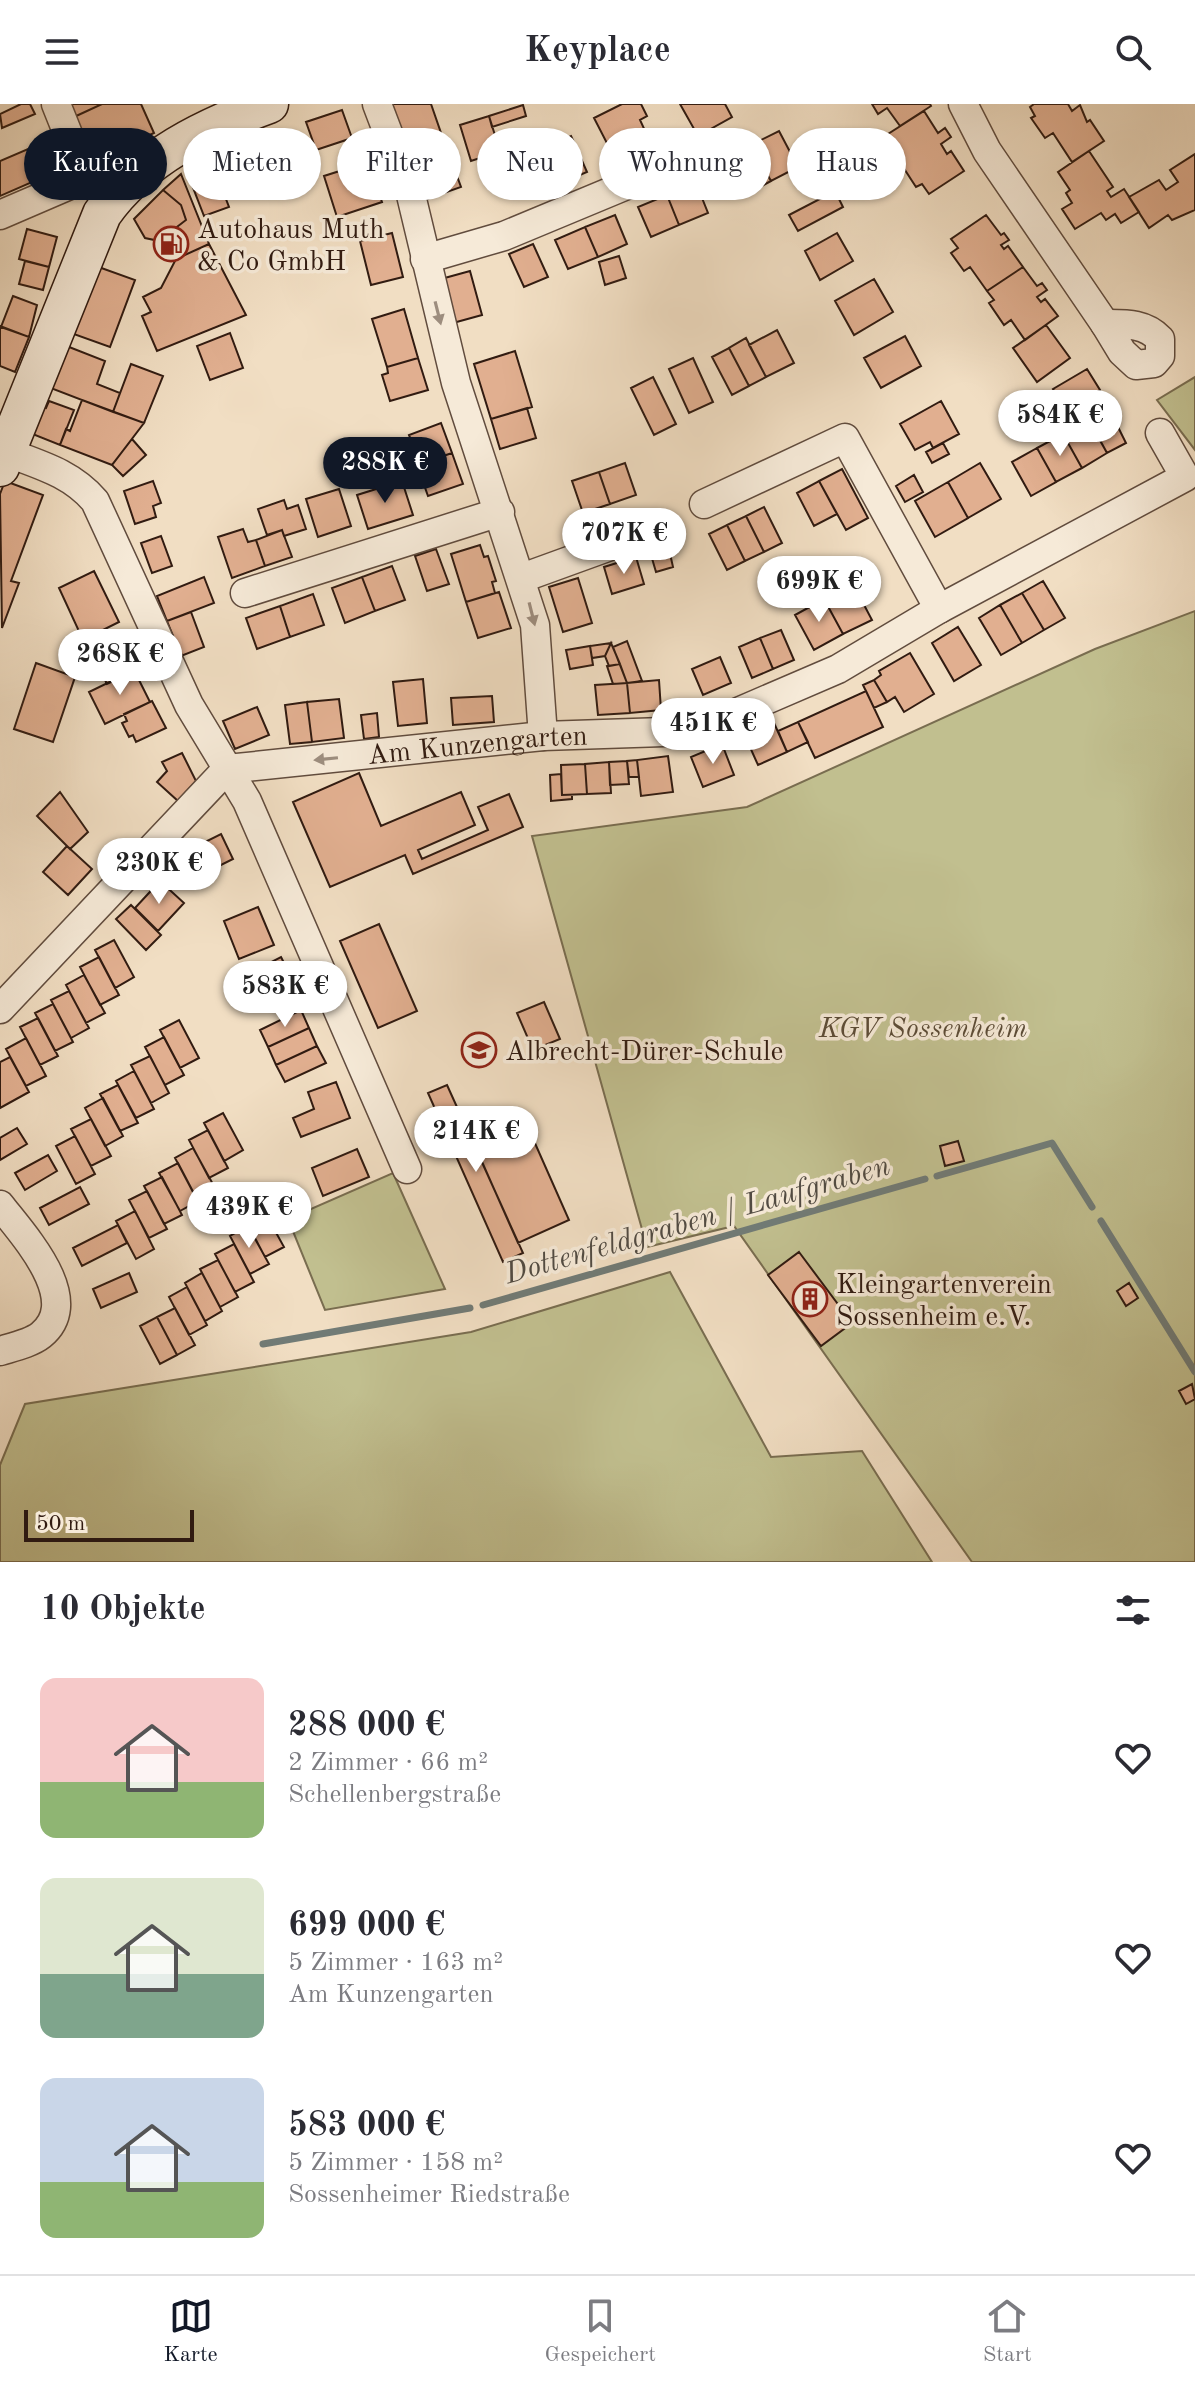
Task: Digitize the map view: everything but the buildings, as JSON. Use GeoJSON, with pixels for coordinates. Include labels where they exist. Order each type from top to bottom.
{"type":"FeatureCollection","features":[{"type":"Feature","properties":{"kind":"main road"},"geometry":{"type":"LineString","coordinates":[[3,460],[102,214],[139,170],[177,146],[238,115],[269,104]]}},
{"type":"Feature","properties":{"kind":"street"},"geometry":{"type":"LineString","coordinates":[[0,215],[72,184],[78,174],[80,164],[56,104]]}},
{"type":"Feature","properties":{"kind":"street"},"geometry":{"type":"LineString","coordinates":[[377,104],[410,191],[456,383],[535,625],[543,736]]}},
{"type":"Feature","properties":{"kind":"street"},"geometry":{"type":"LineString","coordinates":[[963,104],[987,151],[1105,324]]}},
{"type":"Feature","properties":{"kind":"street"},"geometry":{"type":"LineString","coordinates":[[425,259],[504,236],[599,196]]}},
{"type":"Feature","properties":{"kind":"street","name":"Am Kunzengarten"},"geometry":{"type":"LineString","coordinates":[[227,769],[543,736],[694,731],[838,669],[939,609],[1185,477],[1160,433]]}},
{"type":"Feature","properties":{"kind":"street"},"geometry":{"type":"LineString","coordinates":[[704,504],[845,438],[939,609]]}},
{"type":"Feature","properties":{"kind":"street"},"geometry":{"type":"LineString","coordinates":[[3,460],[57,471],[84,488],[95,501],[189,705],[266,843],[407,1169]]}},
{"type":"Feature","properties":{"kind":"street"},"geometry":{"type":"LineString","coordinates":[[245,593],[500,512]]}},
{"type":"Feature","properties":{"kind":"street"},"geometry":{"type":"LineString","coordinates":[[522,578],[657,529]]}},
{"type":"Feature","properties":{"kind":"street"},"geometry":{"type":"LineString","coordinates":[[0,1009],[227,769]]}},
{"type":"Feature","properties":{"kind":"street"},"geometry":{"type":"LineString","coordinates":[[0,1205],[39,1257],[59,1301],[55,1320],[39,1337],[0,1351]]}},
{"type":"Feature","properties":{"kind":"green space"},"geometry":{"type":"Polygon","coordinates":[[[1195,377],[1195,450],[1157,400],[1195,377]]]}},
{"type":"Feature","properties":{"kind":"green space","name":"KGV Sossenheim"},"geometry":{"type":"Polygon","coordinates":[[[1195,611],[1195,1562],[972,1562],[734,1226],[647,1247],[532,836],[747,807],[1095,649],[1195,611]]]}},
{"type":"Feature","properties":{"kind":"green space"},"geometry":{"type":"Polygon","coordinates":[[[393,1173],[445,1289],[325,1310],[288,1219],[393,1173]]]}},
{"type":"Feature","properties":{"kind":"green space"},"geometry":{"type":"Polygon","coordinates":[[[670,1272],[771,1457],[862,1451],[932,1562],[0,1562],[0,1465],[25,1404],[471,1332],[670,1272]]]}},
{"type":"Feature","properties":{"kind":"waterway","name":"Dottenfeldgraben / Laufgraben"},"geometry":{"type":"LineString","coordinates":[[937,1176],[1052,1143],[1092,1207]]}},
{"type":"Feature","properties":{"kind":"waterway","name":"Dottenfeldgraben / Laufgraben"},"geometry":{"type":"LineString","coordinates":[[483,1305],[925,1179]]}},
{"type":"Feature","properties":{"kind":"waterway","name":"Dottenfeldgraben / Laufgraben"},"geometry":{"type":"LineString","coordinates":[[1101,1221],[1195,1372]]}},
{"type":"Feature","properties":{"kind":"waterway","name":"Dottenfeldgraben / Laufgraben"},"geometry":{"type":"LineString","coordinates":[[263,1344],[470,1308]]}},
{"type":"Feature","properties":{"kind":"place","name":"Autohaus Muth & Co GmbH"},"geometry":{"type":"Point","coordinates":[171,244]}},
{"type":"Feature","properties":{"kind":"place","name":"Albrecht-Dürer-Schule"},"geometry":{"type":"Point","coordinates":[479,1050]}},
{"type":"Feature","properties":{"kind":"place","name":"Kleingartenverein Sossenheim e.V."},"geometry":{"type":"Point","coordinates":[810,1299]}}]}
